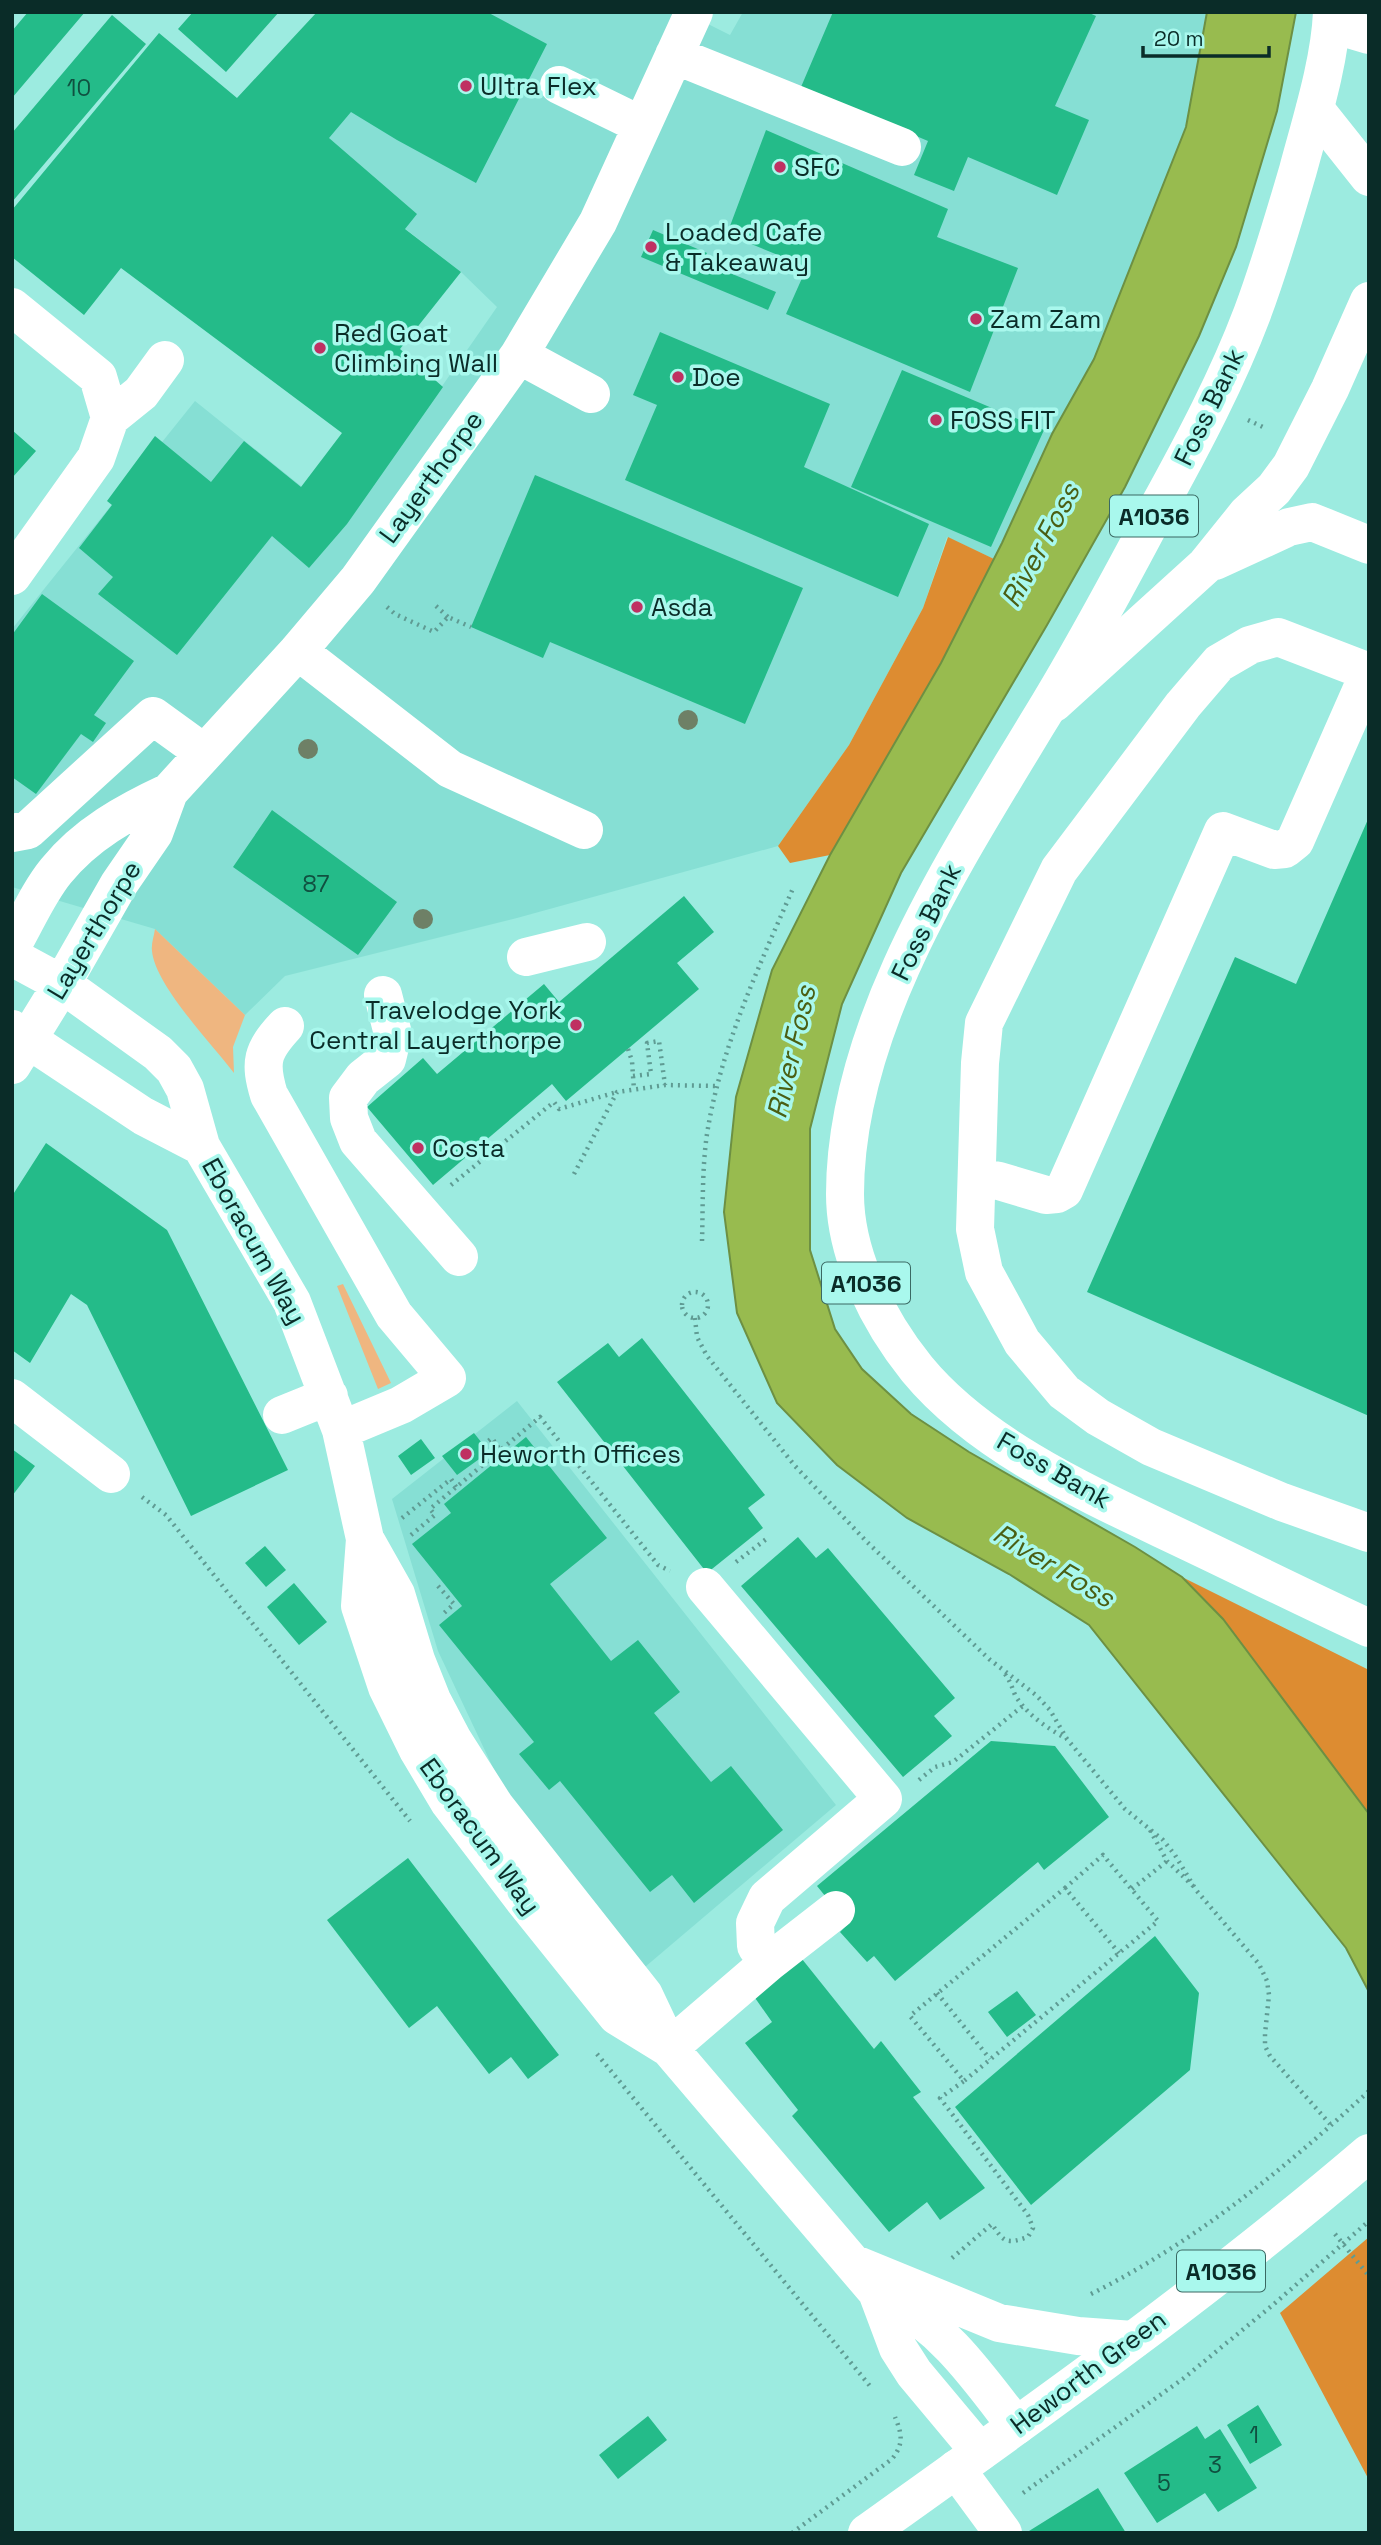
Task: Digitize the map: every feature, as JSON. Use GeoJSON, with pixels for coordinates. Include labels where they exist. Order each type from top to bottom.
{"type":"FeatureCollection","features":[{"type":"Feature","properties":{"kind":"street","name":"Layerthorpe"},"geometry":{"type":"LineString","coordinates":[[17,1044],[62,984],[119,884],[154,833],[169,792],[299,652],[358,580],[519,355],[598,222],[694,12]]}},
{"type":"Feature","properties":{"kind":"street"},"geometry":{"type":"LineString","coordinates":[[1332,18],[1369,34]]}},
{"type":"Feature","properties":{"kind":"street","name":"Foss Bank"},"geometry":{"type":"LineString","coordinates":[[1332,18],[1315,109],[1270,264],[1250,319],[1213,404],[1138,547],[1047,709],[958,856],[914,940],[889,996],[854,1110],[845,1198],[849,1229],[859,1267],[898,1343],[919,1371],[960,1412],[1018,1453],[1082,1490],[1369,1628]]}},
{"type":"Feature","properties":{"kind":"street"},"geometry":{"type":"LineString","coordinates":[[674,55],[902,147]]}},
{"type":"Feature","properties":{"kind":"street"},"geometry":{"type":"LineString","coordinates":[[559,85],[641,125]]}},
{"type":"Feature","properties":{"kind":"street"},"geometry":{"type":"LineString","coordinates":[[1315,109],[1369,177]]}},
{"type":"Feature","properties":{"kind":"street"},"geometry":{"type":"LineString","coordinates":[[1047,709],[1206,565],[1247,514],[1274,489],[1291,466],[1330,389],[1369,301]]}},
{"type":"Feature","properties":{"kind":"street"},"geometry":{"type":"LineString","coordinates":[[12,307],[98,377],[110,418]]}},
{"type":"Feature","properties":{"kind":"street"},"geometry":{"type":"LineString","coordinates":[[519,355],[591,394]]}},
{"type":"Feature","properties":{"kind":"street"},"geometry":{"type":"LineString","coordinates":[[12,576],[96,458],[110,418],[142,393],[164,360]]}},
{"type":"Feature","properties":{"kind":"street"},"geometry":{"type":"LineString","coordinates":[[1206,565],[1289,527],[1312,522],[1369,545]]}},
{"type":"Feature","properties":{"kind":"street"},"geometry":{"type":"LineString","coordinates":[[977,1177],[1046,1195],[1057,1195],[1064,1190],[1223,831],[1274,850],[1284,849],[1295,841],[1369,673],[1278,637],[1250,645],[1219,663],[1183,705],[1059,870],[984,1023],[980,1063],[975,1229],[984,1272],[1022,1342],[1064,1392],[1098,1418],[1151,1447],[1282,1502],[1369,1533]]}},
{"type":"Feature","properties":{"kind":"street"},"geometry":{"type":"LineString","coordinates":[[299,652],[450,769],[584,830]]}},
{"type":"Feature","properties":{"kind":"street"},"geometry":{"type":"LineString","coordinates":[[12,833],[28,830],[153,716],[204,753]]}},
{"type":"Feature","properties":{"kind":"street","name":"Layerthorpe"},"geometry":{"type":"LineString","coordinates":[[12,946],[54,873],[87,838],[127,811],[169,792]]}},
{"type":"Feature","properties":{"kind":"street"},"geometry":{"type":"LineString","coordinates":[[526,957],[587,942]]}},
{"type":"Feature","properties":{"kind":"street","name":"Eboracum Way"},"geometry":{"type":"LineString","coordinates":[[12,957],[62,984],[158,1053],[174,1069],[185,1089],[201,1146],[292,1302],[335,1413],[378,1542],[360,1606],[368,1635],[392,1698],[418,1750],[449,1802],[617,2016],[669,2048],[882,2282],[928,2322],[967,2362],[1016,2426]]}},
{"type":"Feature","properties":{"kind":"street"},"geometry":{"type":"LineString","coordinates":[[383,995],[393,1034],[387,1059],[363,1078],[348,1098],[349,1118],[358,1142],[459,1257]]}},
{"type":"Feature","properties":{"kind":"street"},"geometry":{"type":"LineString","coordinates":[[282,1415],[335,1413],[401,1405],[447,1378],[394,1315],[269,1095],[262,1073],[265,1052],[285,1026]]}},
{"type":"Feature","properties":{"kind":"street","name":"Eboracum Way"},"geometry":{"type":"LineString","coordinates":[[17,1044],[201,1146]]}},
{"type":"Feature","properties":{"kind":"street"},"geometry":{"type":"LineString","coordinates":[[12,1398],[111,1474]]}},
{"type":"Feature","properties":{"kind":"street"},"geometry":{"type":"LineString","coordinates":[[705,1587],[883,1799],[767,1898],[755,1923],[756,1947],[768,1964]]}},
{"type":"Feature","properties":{"kind":"street"},"geometry":{"type":"LineString","coordinates":[[669,2048],[836,1910]]}},
{"type":"Feature","properties":{"kind":"street","name":"Heworth Green"},"geometry":{"type":"LineString","coordinates":[[867,2533],[1133,2340],[1310,2203],[1369,2153]]}},
{"type":"Feature","properties":{"kind":"street"},"geometry":{"type":"LineString","coordinates":[[882,2282],[999,2323],[1078,2336],[1133,2340]]}},
{"type":"Feature","properties":{"kind":"street","name":"Eboracum Way"},"geometry":{"type":"LineString","coordinates":[[882,2282],[898,2348],[968,2461],[996,2524]]}},
{"type":"Feature","properties":{"kind":"path"},"geometry":{"type":"LineString","coordinates":[[1213,404],[1302,444]]}},
{"type":"Feature","properties":{"kind":"path"},"geometry":{"type":"LineString","coordinates":[[358,580],[395,614],[434,632],[449,617]]}},
{"type":"Feature","properties":{"kind":"path"},"geometry":{"type":"LineString","coordinates":[[436,606],[449,617],[471,627]]}},
{"type":"Feature","properties":{"kind":"path"},"geometry":{"type":"LineString","coordinates":[[702,1241],[707,1136],[718,1086],[736,1021],[794,886]]}},
{"type":"Feature","properties":{"kind":"path"},"geometry":{"type":"LineString","coordinates":[[633,1076],[651,1074],[647,1043],[659,1041],[665,1085]]}},
{"type":"Feature","properties":{"kind":"path"},"geometry":{"type":"LineString","coordinates":[[628,1049],[634,1090]]}},
{"type":"Feature","properties":{"kind":"path"},"geometry":{"type":"LineString","coordinates":[[574,1174],[617,1092],[665,1085],[718,1086]]}},
{"type":"Feature","properties":{"kind":"path"},"geometry":{"type":"LineString","coordinates":[[698,1292],[704,1294],[709,1305],[708,1311],[695,1318],[684,1312],[682,1304],[688,1295],[698,1292]]}},
{"type":"Feature","properties":{"kind":"path"},"geometry":{"type":"LineString","coordinates":[[695,1318],[697,1337],[707,1356],[795,1466],[866,1541],[1003,1671],[1043,1702],[1067,1739],[1125,1809],[1163,1840],[1196,1890]]}},
{"type":"Feature","properties":{"kind":"path"},"geometry":{"type":"LineString","coordinates":[[378,1542],[435,1515],[430,1509],[540,1417],[658,1565],[705,1587]]}},
{"type":"Feature","properties":{"kind":"path"},"geometry":{"type":"LineString","coordinates":[[483,1445],[492,1438],[500,1450]]}},
{"type":"Feature","properties":{"kind":"path"},"geometry":{"type":"LineString","coordinates":[[111,1474],[166,1515],[417,1831]]}},
{"type":"Feature","properties":{"kind":"path"},"geometry":{"type":"LineString","coordinates":[[378,1542],[451,1479],[456,1487]]}},
{"type":"Feature","properties":{"kind":"path"},"geometry":{"type":"LineString","coordinates":[[1003,1671],[1024,1705],[1043,1725],[1067,1739]]}},
{"type":"Feature","properties":{"kind":"path"},"geometry":{"type":"LineString","coordinates":[[883,1799],[894,1800],[935,1767],[953,1762],[1024,1705]]}},
{"type":"Feature","properties":{"kind":"path"},"geometry":{"type":"LineString","coordinates":[[1150,1829],[1167,1861],[1196,1890],[1259,1964],[1267,1981],[1269,2010],[1265,2046],[1270,2056],[1330,2124]]}},
{"type":"Feature","properties":{"kind":"path"},"geometry":{"type":"LineString","coordinates":[[882,2282],[938,2271],[992,2224],[1002,2239],[1011,2242],[1028,2237],[1033,2228],[1028,2215],[940,2098],[964,2081],[1158,1921],[1103,1855],[910,2016],[964,2081]]}},
{"type":"Feature","properties":{"kind":"path"},"geometry":{"type":"LineString","coordinates":[[1132,1889],[1167,1861]]}},
{"type":"Feature","properties":{"kind":"path"},"geometry":{"type":"LineString","coordinates":[[1065,1888],[1119,1953]]}},
{"type":"Feature","properties":{"kind":"path"},"geometry":{"type":"LineString","coordinates":[[937,1993],[990,2059]]}},
{"type":"Feature","properties":{"kind":"path"},"geometry":{"type":"LineString","coordinates":[[592,2048],[874,2390]]}},
{"type":"Feature","properties":{"kind":"path"},"geometry":{"type":"LineString","coordinates":[[1088,2295],[1116,2282],[1208,2226],[1369,2091]]}},
{"type":"Feature","properties":{"kind":"path"},"geometry":{"type":"LineString","coordinates":[[996,2524],[1184,2378],[1369,2221]]}},
{"type":"Feature","properties":{"kind":"path"},"geometry":{"type":"LineString","coordinates":[[1350,2252],[1369,2276]]}},
{"type":"Feature","properties":{"kind":"path"},"geometry":{"type":"LineString","coordinates":[[792,2533],[879,2469],[899,2451],[901,2430],[889,2409]]}},
{"type":"Feature","properties":{"kind":"shaded area"},"geometry":{"type":"Polygon","coordinates":[[[322,12],[684,12],[730,35],[743,12],[1207,12],[1186,127],[1094,359],[1052,434],[994,559],[947,537],[923,608],[849,745],[778,846],[517,918],[285,976],[245,1015],[155,929],[12,887],[12,629],[195,401],[347,523],[497,307],[461,272],[237,98],[322,12]]]}},
{"type":"Feature","properties":{"kind":"shaded area"},"geometry":{"type":"Polygon","coordinates":[[[948,537],[994,559],[941,663],[830,855],[790,863],[778,846],[849,745],[923,608],[948,537]]]}},
{"type":"Feature","properties":{"kind":"shaded area"},"geometry":{"type":"Polygon","coordinates":[[[155,929],[245,1015],[233,1047],[234,1073],[173,997],[163,980],[155,965],[152,951],[155,929]]]}},
{"type":"Feature","properties":{"kind":"shaded area"},"geometry":{"type":"Polygon","coordinates":[[[343,1284],[391,1383],[378,1389],[337,1286],[343,1284]]]}},
{"type":"Feature","properties":{"kind":"shaded area"},"geometry":{"type":"Polygon","coordinates":[[[517,1401],[836,1805],[645,1967],[513,1810],[438,1651],[392,1499],[517,1401]]]}},
{"type":"Feature","properties":{"kind":"shaded area"},"geometry":{"type":"Polygon","coordinates":[[[1182,1577],[1369,1670],[1369,1814],[1223,1619],[1182,1577]]]}},
{"type":"Feature","properties":{"kind":"shaded area"},"geometry":{"type":"Polygon","coordinates":[[[1369,2237],[1369,2480],[1280,2313],[1369,2237]]]}},
{"type":"Feature","properties":{"kind":"water","name":"River Foss"},"geometry":{"type":"Polygon","coordinates":[[[1207,12],[1296,12],[1277,111],[1236,247],[1199,336],[1125,487],[901,873],[842,1004],[810,1129],[810,1250],[835,1329],[862,1369],[911,1414],[969,1452],[1182,1577],[1223,1619],[1369,1814],[1369,1992],[1346,1948],[1089,1625],[1009,1574],[907,1518],[837,1465],[777,1403],[737,1313],[724,1212],[736,1097],[772,970],[830,855],[941,663],[1002,543],[1052,434],[1094,359],[1186,127],[1207,12]]]}},
{"type":"Feature","properties":{"kind":"building"},"geometry":{"type":"Polygon","coordinates":[[[28,12],[85,12],[12,98],[12,31],[28,12]]]}},
{"type":"Feature","properties":{"kind":"building"},"geometry":{"type":"Polygon","coordinates":[[[193,12],[279,12],[226,72],[178,29],[193,12]]]}},
{"type":"Feature","properties":{"kind":"building"},"geometry":{"type":"Polygon","coordinates":[[[317,12],[487,12],[547,44],[476,183],[351,112],[329,138],[417,214],[405,229],[461,272],[400,349],[443,387],[347,524],[309,568],[272,536],[177,655],[98,594],[113,577],[79,548],[112,505],[107,501],[155,436],[211,482],[244,441],[301,487],[342,433],[121,268],[84,315],[12,257],[12,210],[159,33],[237,98],[317,12]]]}},
{"type":"Feature","properties":{"kind":"building"},"geometry":{"type":"Polygon","coordinates":[[[833,12],[1087,12],[1096,16],[1055,106],[1089,120],[1057,195],[968,157],[954,191],[914,175],[928,141],[801,87],[833,12]]]}},
{"type":"Feature","properties":{"kind":"building"},"geometry":{"type":"Polygon","coordinates":[[[112,15],[146,44],[12,202],[12,133],[112,15]]]}},
{"type":"Feature","properties":{"kind":"building"},"geometry":{"type":"Polygon","coordinates":[[[766,130],[948,209],[937,237],[1018,268],[970,392],[786,314],[807,267],[727,234],[766,130]]]}},
{"type":"Feature","properties":{"kind":"building"},"geometry":{"type":"Polygon","coordinates":[[[653,230],[707,253],[703,262],[776,292],[768,310],[641,257],[653,230]]]}},
{"type":"Feature","properties":{"kind":"building"},"geometry":{"type":"Polygon","coordinates":[[[660,332],[830,404],[804,467],[929,524],[898,597],[625,480],[657,405],[633,395],[660,332]]]}},
{"type":"Feature","properties":{"kind":"building"},"geometry":{"type":"Polygon","coordinates":[[[902,370],[1044,430],[991,547],[851,487],[902,370]]]}},
{"type":"Feature","properties":{"kind":"building"},"geometry":{"type":"Polygon","coordinates":[[[12,430],[36,451],[12,478],[12,430]]]}},
{"type":"Feature","properties":{"kind":"building","name":"Asda"},"geometry":{"type":"Polygon","coordinates":[[[535,475],[803,588],[745,724],[550,642],[543,658],[471,627],[535,475]]]}},
{"type":"Feature","properties":{"kind":"building"},"geometry":{"type":"Polygon","coordinates":[[[42,594],[134,661],[94,715],[106,723],[93,742],[81,734],[36,794],[12,777],[12,635],[42,594]]]}},
{"type":"Feature","properties":{"kind":"building"},"geometry":{"type":"Polygon","coordinates":[[[272,810],[397,902],[358,955],[233,867],[272,810]]]}},
{"type":"Feature","properties":{"kind":"building"},"geometry":{"type":"Polygon","coordinates":[[[1369,817],[1369,1416],[1087,1292],[1235,957],[1296,984],[1369,817]]]}},
{"type":"Feature","properties":{"kind":"building","name":"Travelodge York Central Layerthorpe"},"geometry":{"type":"Polygon","coordinates":[[[684,896],[714,932],[677,963],[699,989],[566,1101],[552,1084],[433,1185],[367,1107],[423,1058],[437,1074],[544,984],[559,1002],[684,896]]]}},
{"type":"Feature","properties":{"kind":"building"},"geometry":{"type":"Polygon","coordinates":[[[46,1143],[167,1230],[288,1470],[191,1516],[87,1305],[71,1294],[30,1363],[12,1350],[12,1196],[46,1143]]]}},
{"type":"Feature","properties":{"kind":"building"},"geometry":{"type":"Polygon","coordinates":[[[642,1338],[765,1495],[748,1508],[763,1528],[707,1573],[557,1382],[608,1343],[619,1357],[642,1338]]]}},
{"type":"Feature","properties":{"kind":"building","name":"Heworth Offices"},"geometry":{"type":"Polygon","coordinates":[[[474,1433],[489,1452],[457,1475],[442,1456],[474,1433]]]}},
{"type":"Feature","properties":{"kind":"building"},"geometry":{"type":"Polygon","coordinates":[[[526,1437],[607,1538],[550,1584],[611,1661],[638,1640],[680,1692],[654,1713],[711,1782],[731,1766],[783,1830],[694,1903],[672,1875],[650,1892],[560,1781],[549,1790],[519,1754],[534,1742],[439,1625],[462,1606],[412,1544],[451,1513],[444,1504],[526,1437]]]}},
{"type":"Feature","properties":{"kind":"building"},"geometry":{"type":"Polygon","coordinates":[[[421,1439],[435,1458],[411,1475],[398,1456],[421,1439]]]}},
{"type":"Feature","properties":{"kind":"building"},"geometry":{"type":"Polygon","coordinates":[[[12,1449],[35,1466],[12,1496],[12,1449]]]}},
{"type":"Feature","properties":{"kind":"building"},"geometry":{"type":"Polygon","coordinates":[[[798,1537],[816,1558],[828,1548],[955,1698],[934,1716],[952,1736],[903,1777],[741,1586],[798,1537]]]}},
{"type":"Feature","properties":{"kind":"building"},"geometry":{"type":"Polygon","coordinates":[[[265,1546],[286,1570],[266,1587],[245,1563],[265,1546]]]}},
{"type":"Feature","properties":{"kind":"building"},"geometry":{"type":"Polygon","coordinates":[[[294,1583],[327,1622],[299,1645],[267,1607],[294,1583]]]}},
{"type":"Feature","properties":{"kind":"building"},"geometry":{"type":"Polygon","coordinates":[[[991,1741],[1055,1746],[1109,1817],[1044,1870],[1038,1862],[895,1981],[874,1956],[867,1962],[840,1932],[848,1924],[817,1886],[991,1741]]]}},
{"type":"Feature","properties":{"kind":"building"},"geometry":{"type":"Polygon","coordinates":[[[408,1858],[559,2055],[528,2079],[511,2057],[489,2074],[437,2006],[409,2028],[327,1920],[408,1858]]]}},
{"type":"Feature","properties":{"kind":"building"},"geometry":{"type":"Polygon","coordinates":[[[1155,1936],[1199,1993],[1190,2070],[1031,2205],[955,2107],[1155,1936]]]}},
{"type":"Feature","properties":{"kind":"building"},"geometry":{"type":"Polygon","coordinates":[[[802,1959],[874,2049],[881,2041],[921,2092],[913,2097],[985,2188],[940,2220],[927,2202],[889,2232],[792,2116],[798,2110],[745,2043],[772,2022],[753,1995],[802,1959]]]}},
{"type":"Feature","properties":{"kind":"building"},"geometry":{"type":"Polygon","coordinates":[[[1017,1991],[1036,2015],[1007,2037],[988,2012],[1017,1991]]]}},
{"type":"Feature","properties":{"kind":"building"},"geometry":{"type":"Polygon","coordinates":[[[1258,2405],[1282,2445],[1250,2464],[1227,2425],[1258,2405]]]}},
{"type":"Feature","properties":{"kind":"building"},"geometry":{"type":"Polygon","coordinates":[[[648,2416],[667,2440],[618,2479],[599,2455],[648,2416]]]}},
{"type":"Feature","properties":{"kind":"building"},"geometry":{"type":"Polygon","coordinates":[[[1197,2426],[1205,2439],[1220,2429],[1257,2488],[1218,2512],[1205,2493],[1157,2523],[1124,2473],[1197,2426]]]}},
{"type":"Feature","properties":{"kind":"building"},"geometry":{"type":"Polygon","coordinates":[[[1098,2488],[1126,2533],[1029,2531],[1098,2488]]]}},
{"type":"Feature","properties":{"kind":"place","name":"Ultra Flex"},"geometry":{"type":"Point","coordinates":[466,86]}},
{"type":"Feature","properties":{"kind":"place","name":"SFC"},"geometry":{"type":"Point","coordinates":[780,167]}},
{"type":"Feature","properties":{"kind":"place","name":"Loaded Cafe & Takeaway"},"geometry":{"type":"Point","coordinates":[651,247]}},
{"type":"Feature","properties":{"kind":"place","name":"Zam Zam"},"geometry":{"type":"Point","coordinates":[976,319]}},
{"type":"Feature","properties":{"kind":"place","name":"Red Goat Climbing Wall"},"geometry":{"type":"Point","coordinates":[320,348]}},
{"type":"Feature","properties":{"kind":"place","name":"Doe"},"geometry":{"type":"Point","coordinates":[678,377]}},
{"type":"Feature","properties":{"kind":"place","name":"FOSS FIT"},"geometry":{"type":"Point","coordinates":[936,420]}},
{"type":"Feature","properties":{"kind":"place","name":"Asda"},"geometry":{"type":"Point","coordinates":[637,607]}},
{"type":"Feature","properties":{"kind":"place","name":"Travelodge York Central Layerthorpe"},"geometry":{"type":"Point","coordinates":[576,1025]}},
{"type":"Feature","properties":{"kind":"place","name":"Costa"},"geometry":{"type":"Point","coordinates":[418,1148]}},
{"type":"Feature","properties":{"kind":"place","name":"Heworth Offices"},"geometry":{"type":"Point","coordinates":[466,1454]}}]}
